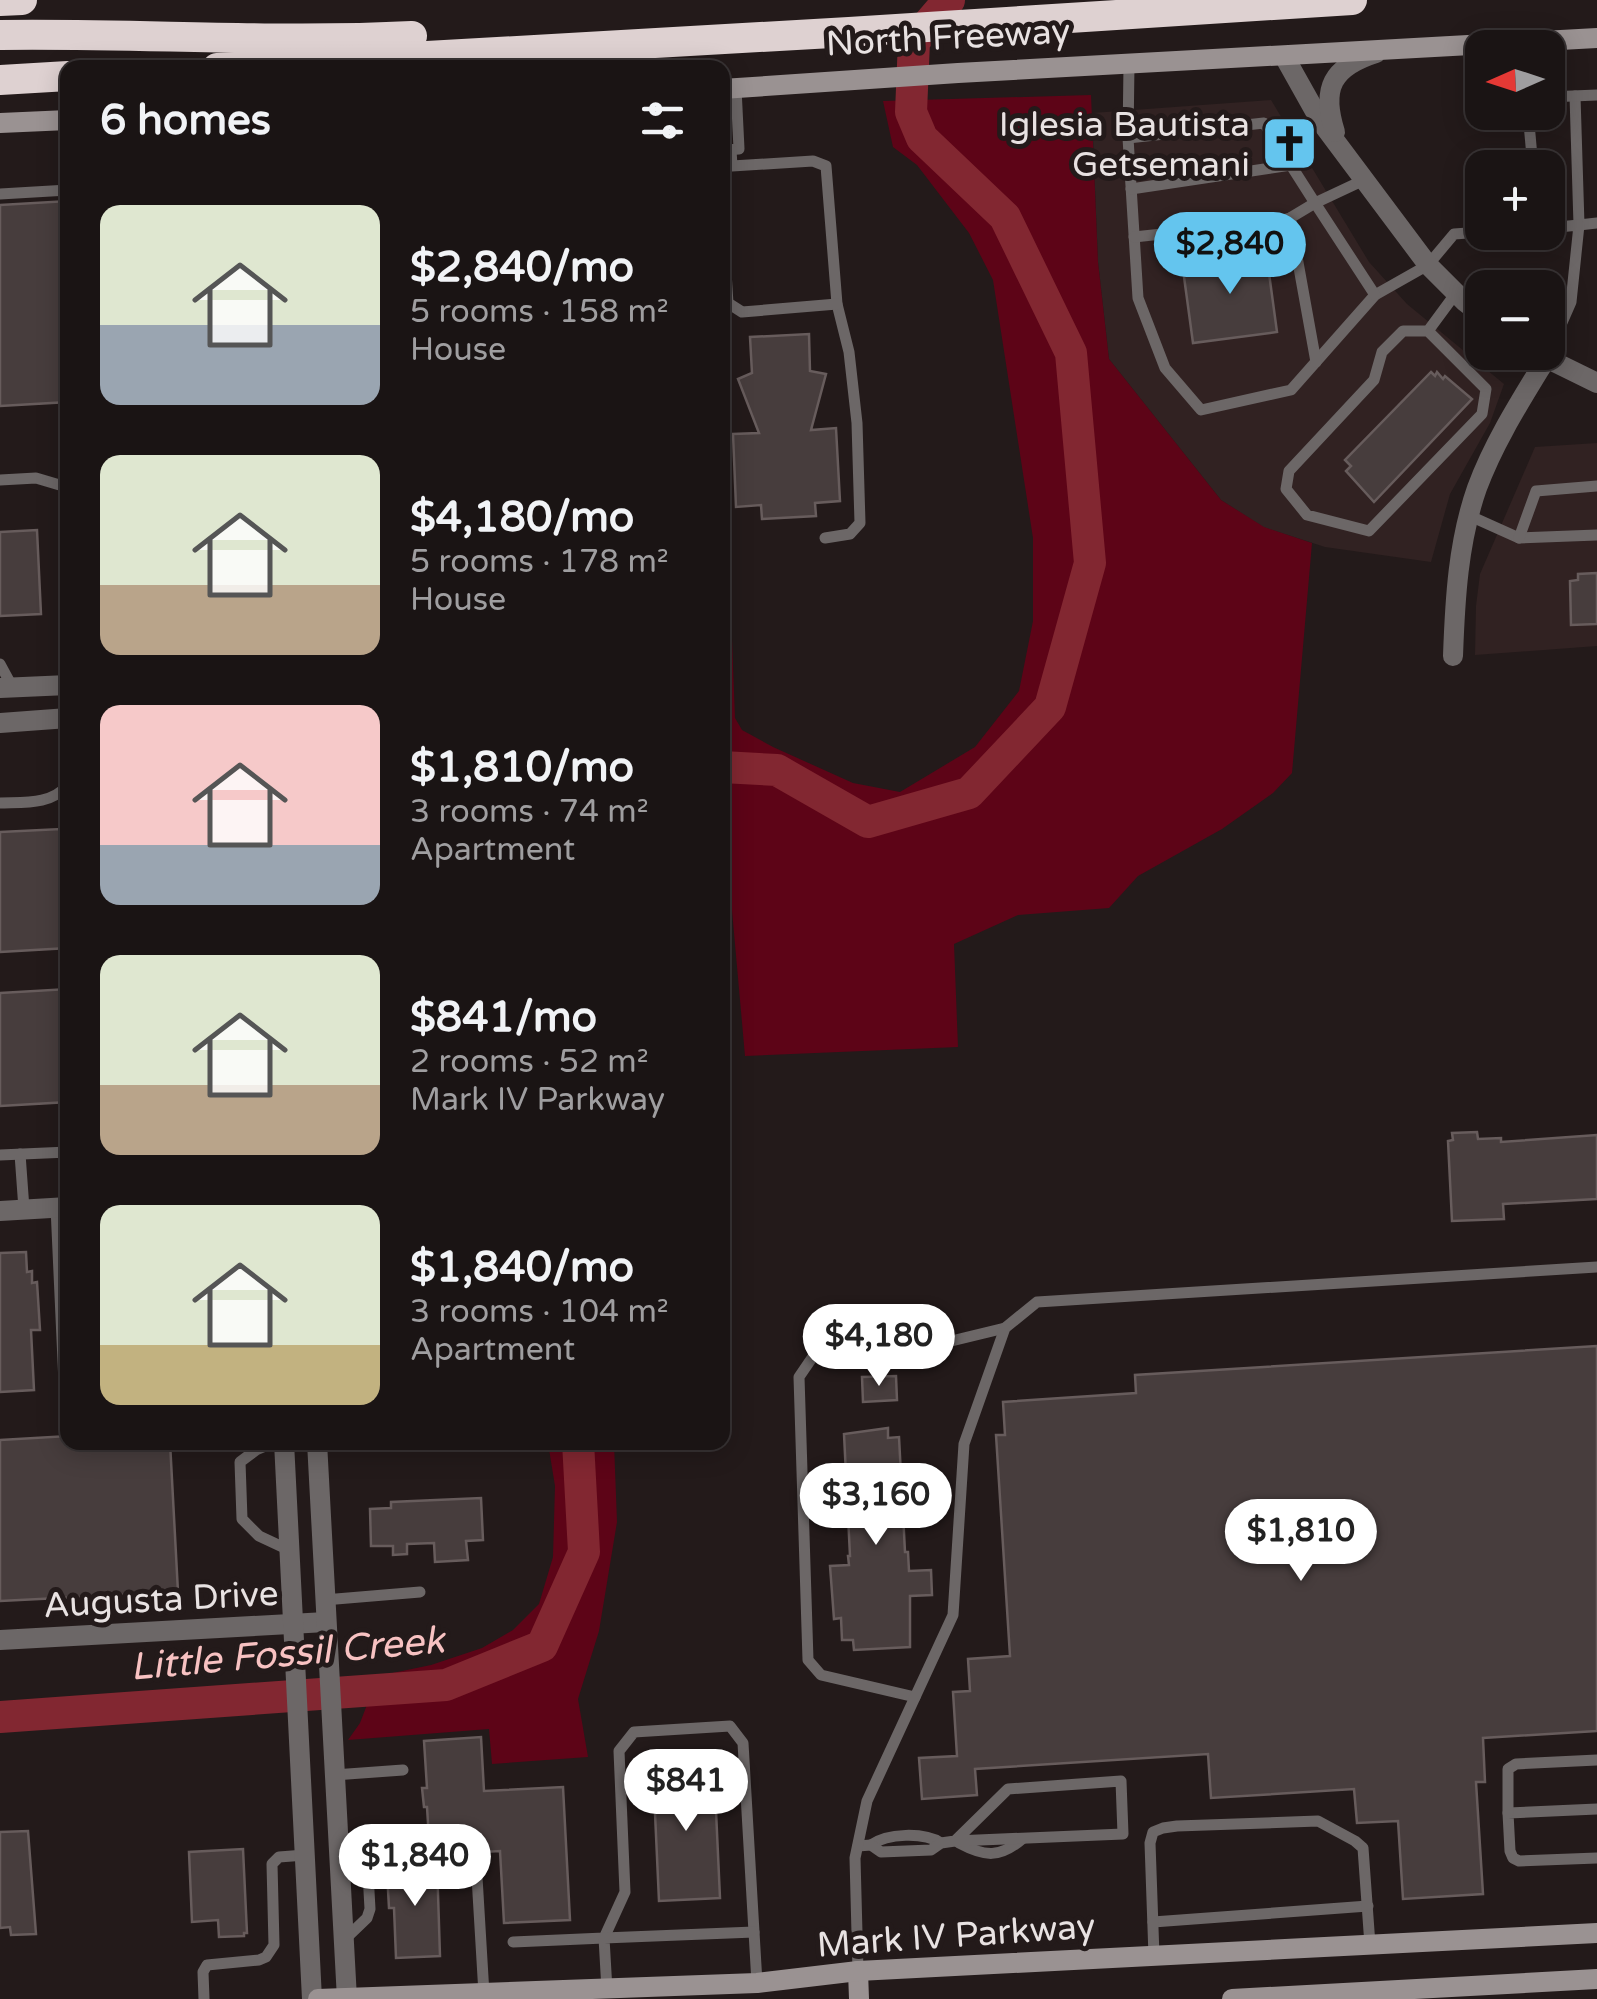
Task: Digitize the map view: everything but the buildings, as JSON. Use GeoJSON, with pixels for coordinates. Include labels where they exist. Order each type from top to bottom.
{"type":"FeatureCollection","features":[{"type":"Feature","properties":{"kind":"highway"},"geometry":{"type":"LineString","coordinates":[[0,1],[22,0]]}},
{"type":"Feature","properties":{"kind":"highway","name":"North Freeway"},"geometry":{"type":"LineString","coordinates":[[359,60],[1352,0]]}},
{"type":"Feature","properties":{"kind":"highway"},"geometry":{"type":"LineString","coordinates":[[0,36],[352,39],[806,18],[842,33]]}},
{"type":"Feature","properties":{"kind":"highway"},"geometry":{"type":"LineString","coordinates":[[0,80],[60,76]]}},
{"type":"Feature","properties":{"kind":"main road","name":"North Freeway"},"geometry":{"type":"LineString","coordinates":[[1565,41],[1597,38]]}},
{"type":"Feature","properties":{"kind":"main road","name":"North Freeway"},"geometry":{"type":"LineString","coordinates":[[730,88],[1465,47]]}},
{"type":"Feature","properties":{"kind":"main road"},"geometry":{"type":"LineString","coordinates":[[0,123],[60,120]]}},
{"type":"Feature","properties":{"kind":"main road","name":"Mark IV Parkway"},"geometry":{"type":"LineString","coordinates":[[315,1999],[607,1994],[858,1971],[1597,1934]]}},
{"type":"Feature","properties":{"kind":"main road"},"geometry":{"type":"LineString","coordinates":[[858,1971],[858,1999]]}},
{"type":"Feature","properties":{"kind":"main road"},"geometry":{"type":"LineString","coordinates":[[1232,1999],[1597,1979]]}},
{"type":"Feature","properties":{"kind":"street"},"geometry":{"type":"LineString","coordinates":[[1338,144],[1328,110],[1334,78],[1350,63],[1384,50]]}},
{"type":"Feature","properties":{"kind":"street"},"geometry":{"type":"LineString","coordinates":[[1284,56],[1321,122],[1428,265],[1465,301]]}},
{"type":"Feature","properties":{"kind":"street"},"geometry":{"type":"LineString","coordinates":[[1565,368],[1597,383]]}},
{"type":"Feature","properties":{"kind":"street"},"geometry":{"type":"LineString","coordinates":[[1453,656],[1455,596],[1477,489],[1534,370]]}},
{"type":"Feature","properties":{"kind":"street"},"geometry":{"type":"LineString","coordinates":[[6,688],[60,686]]}},
{"type":"Feature","properties":{"kind":"street"},"geometry":{"type":"LineString","coordinates":[[0,723],[60,719]]}},
{"type":"Feature","properties":{"kind":"street"},"geometry":{"type":"LineString","coordinates":[[0,1211],[60,1207]]}},
{"type":"Feature","properties":{"kind":"street"},"geometry":{"type":"LineString","coordinates":[[284,1450],[315,1999]]}},
{"type":"Feature","properties":{"kind":"street"},"geometry":{"type":"LineString","coordinates":[[316,1450],[347,1999]]}},
{"type":"Feature","properties":{"kind":"street","name":"Augusta Drive"},"geometry":{"type":"LineString","coordinates":[[0,1640],[326,1630]]}},
{"type":"Feature","properties":{"kind":"lane"},"geometry":{"type":"LineString","coordinates":[[1129,65],[1128,138],[1138,298],[1166,368],[1201,410],[1291,390],[1374,296],[1428,265],[1454,234],[1465,233]]}},
{"type":"Feature","properties":{"kind":"lane"},"geometry":{"type":"LineString","coordinates":[[730,94],[739,149],[730,150]]}},
{"type":"Feature","properties":{"kind":"lane"},"geometry":{"type":"LineString","coordinates":[[1565,96],[1597,94]]}},
{"type":"Feature","properties":{"kind":"lane"},"geometry":{"type":"LineString","coordinates":[[1565,313],[1571,302],[1579,225],[1575,96]]}},
{"type":"Feature","properties":{"kind":"lane"},"geometry":{"type":"LineString","coordinates":[[1128,138],[1264,123],[1374,296]]}},
{"type":"Feature","properties":{"kind":"lane"},"geometry":{"type":"LineString","coordinates":[[730,166],[813,161],[826,166],[837,304],[849,352],[855,406],[860,523],[850,534],[825,538]]}},
{"type":"Feature","properties":{"kind":"lane"},"geometry":{"type":"LineString","coordinates":[[1131,189],[1291,165]]}},
{"type":"Feature","properties":{"kind":"lane"},"geometry":{"type":"LineString","coordinates":[[1134,237],[1275,222],[1364,180]]}},
{"type":"Feature","properties":{"kind":"lane"},"geometry":{"type":"LineString","coordinates":[[0,194],[60,190]]}},
{"type":"Feature","properties":{"kind":"lane"},"geometry":{"type":"LineString","coordinates":[[1290,218],[1316,362]]}},
{"type":"Feature","properties":{"kind":"lane"},"geometry":{"type":"LineString","coordinates":[[1565,226],[1597,223]]}},
{"type":"Feature","properties":{"kind":"lane"},"geometry":{"type":"LineString","coordinates":[[1428,331],[1456,293]]}},
{"type":"Feature","properties":{"kind":"lane"},"geometry":{"type":"LineString","coordinates":[[730,305],[742,312],[837,304]]}},
{"type":"Feature","properties":{"kind":"lane"},"geometry":{"type":"LineString","coordinates":[[1428,331],[1486,389],[1482,414],[1370,531],[1307,515],[1286,489],[1289,471],[1374,380],[1382,352],[1403,332],[1428,331]]}},
{"type":"Feature","properties":{"kind":"lane"},"geometry":{"type":"LineString","coordinates":[[0,480],[36,478],[60,485]]}},
{"type":"Feature","properties":{"kind":"lane"},"geometry":{"type":"LineString","coordinates":[[1519,538],[1536,491],[1597,486]]}},
{"type":"Feature","properties":{"kind":"lane"},"geometry":{"type":"LineString","coordinates":[[1470,516],[1519,538],[1597,534]]}},
{"type":"Feature","properties":{"kind":"lane"},"geometry":{"type":"LineString","coordinates":[[0,664],[6,688]]}},
{"type":"Feature","properties":{"kind":"lane"},"geometry":{"type":"LineString","coordinates":[[0,803],[34,802],[60,794]]}},
{"type":"Feature","properties":{"kind":"lane"},"geometry":{"type":"LineString","coordinates":[[0,1156],[60,1152]]}},
{"type":"Feature","properties":{"kind":"lane"},"geometry":{"type":"LineString","coordinates":[[20,1154],[24,1209]]}},
{"type":"Feature","properties":{"kind":"lane"},"geometry":{"type":"LineString","coordinates":[[915,1697],[821,1675],[808,1660],[799,1377],[814,1355],[939,1344],[1005,1328],[1037,1302],[1597,1267]]}},
{"type":"Feature","properties":{"kind":"lane"},"geometry":{"type":"LineString","coordinates":[[858,1971],[856,1858],[864,1845],[867,1801],[953,1615],[964,1444],[1005,1328]]}},
{"type":"Feature","properties":{"kind":"lane"},"geometry":{"type":"LineString","coordinates":[[256,1450],[240,1462],[242,1518],[259,1536],[290,1550]]}},
{"type":"Feature","properties":{"kind":"lane"},"geometry":{"type":"LineString","coordinates":[[324,1600],[420,1592]]}},
{"type":"Feature","properties":{"kind":"lane"},"geometry":{"type":"LineString","coordinates":[[607,1994],[604,1938],[625,1892],[619,1751],[634,1732],[730,1726],[742,1743],[757,1983]]}},
{"type":"Feature","properties":{"kind":"lane"},"geometry":{"type":"LineString","coordinates":[[1597,1760],[1516,1764],[1508,1769],[1507,1777],[1512,1858],[1520,1862],[1597,1858]]}},
{"type":"Feature","properties":{"kind":"lane"},"geometry":{"type":"LineString","coordinates":[[334,1774],[403,1770]]}},
{"type":"Feature","properties":{"kind":"lane"},"geometry":{"type":"LineString","coordinates":[[864,1845],[880,1838],[930,1836],[940,1844],[955,1842],[977,1853],[1006,1852],[1022,1839],[1124,1834],[1121,1781],[1008,1788],[955,1842]]}},
{"type":"Feature","properties":{"kind":"lane"},"geometry":{"type":"LineString","coordinates":[[1508,1813],[1597,1809]]}},
{"type":"Feature","properties":{"kind":"lane"},"geometry":{"type":"LineString","coordinates":[[1154,1956],[1150,1842],[1152,1832],[1177,1826],[1318,1821],[1355,1841],[1363,1848],[1370,1945]]}},
{"type":"Feature","properties":{"kind":"lane"},"geometry":{"type":"LineString","coordinates":[[338,1839],[405,1834]]}},
{"type":"Feature","properties":{"kind":"lane"},"geometry":{"type":"LineString","coordinates":[[344,1941],[368,1918],[370,1909],[366,1837]]}},
{"type":"Feature","properties":{"kind":"lane"},"geometry":{"type":"LineString","coordinates":[[204,1999],[203,1972],[208,1965],[266,1957],[274,1946],[272,1864],[279,1857],[304,1855]]}},
{"type":"Feature","properties":{"kind":"lane"},"geometry":{"type":"LineString","coordinates":[[478,1877],[484,1994]]}},
{"type":"Feature","properties":{"kind":"lane"},"geometry":{"type":"LineString","coordinates":[[1152,1922],[1368,1906]]}},
{"type":"Feature","properties":{"kind":"lane"},"geometry":{"type":"LineString","coordinates":[[513,1942],[754,1932]]}},
{"type":"Feature","properties":{"kind":"shaded area"},"geometry":{"type":"Polygon","coordinates":[[[1091,95],[1098,262],[1109,359],[1221,500],[1264,527],[1312,543],[1292,773],[1273,793],[1222,829],[1138,876],[1109,908],[1018,915],[954,944],[958,1047],[745,1056],[730,888],[730,585],[735,718],[742,730],[853,783],[900,792],[975,747],[1019,691],[1033,621],[1033,538],[993,280],[969,233],[917,165],[893,147],[883,101],[1091,95]]]}},
{"type":"Feature","properties":{"kind":"shaded area"},"geometry":{"type":"Polygon","coordinates":[[[1271,100],[1369,262],[1407,304],[1465,352],[1465,370],[1487,370],[1504,384],[1490,423],[1450,494],[1431,562],[1325,547],[1263,527],[1221,500],[1109,359],[1098,262],[1092,113],[1271,100]]]}},
{"type":"Feature","properties":{"kind":"shaded area"},"geometry":{"type":"Polygon","coordinates":[[[1597,443],[1597,646],[1475,655],[1480,574],[1535,447],[1597,443]]]}},
{"type":"Feature","properties":{"kind":"shaded area"},"geometry":{"type":"Polygon","coordinates":[[[549,1450],[614,1450],[617,1522],[599,1631],[578,1699],[588,1757],[492,1764],[489,1729],[348,1740],[360,1723],[378,1676],[431,1665],[482,1648],[513,1630],[539,1604],[553,1557],[555,1486],[549,1450]]]}},
{"type":"Feature","properties":{"kind":"waterway","name":"Little Fossil Creek"},"geometry":{"type":"LineString","coordinates":[[730,767],[777,770],[868,822],[969,793],[1050,707],[1090,563],[1071,353],[1005,217],[922,138],[911,112],[914,41],[949,0]]}},
{"type":"Feature","properties":{"kind":"waterway","name":"Little Fossil Creek"},"geometry":{"type":"LineString","coordinates":[[0,1717],[446,1685],[542,1646],[584,1552],[578,1450]]}},
{"type":"Feature","properties":{"kind":"place","name":"Iglesia Bautista Getsemani"},"geometry":{"type":"Point","coordinates":[1289,144]}}]}
